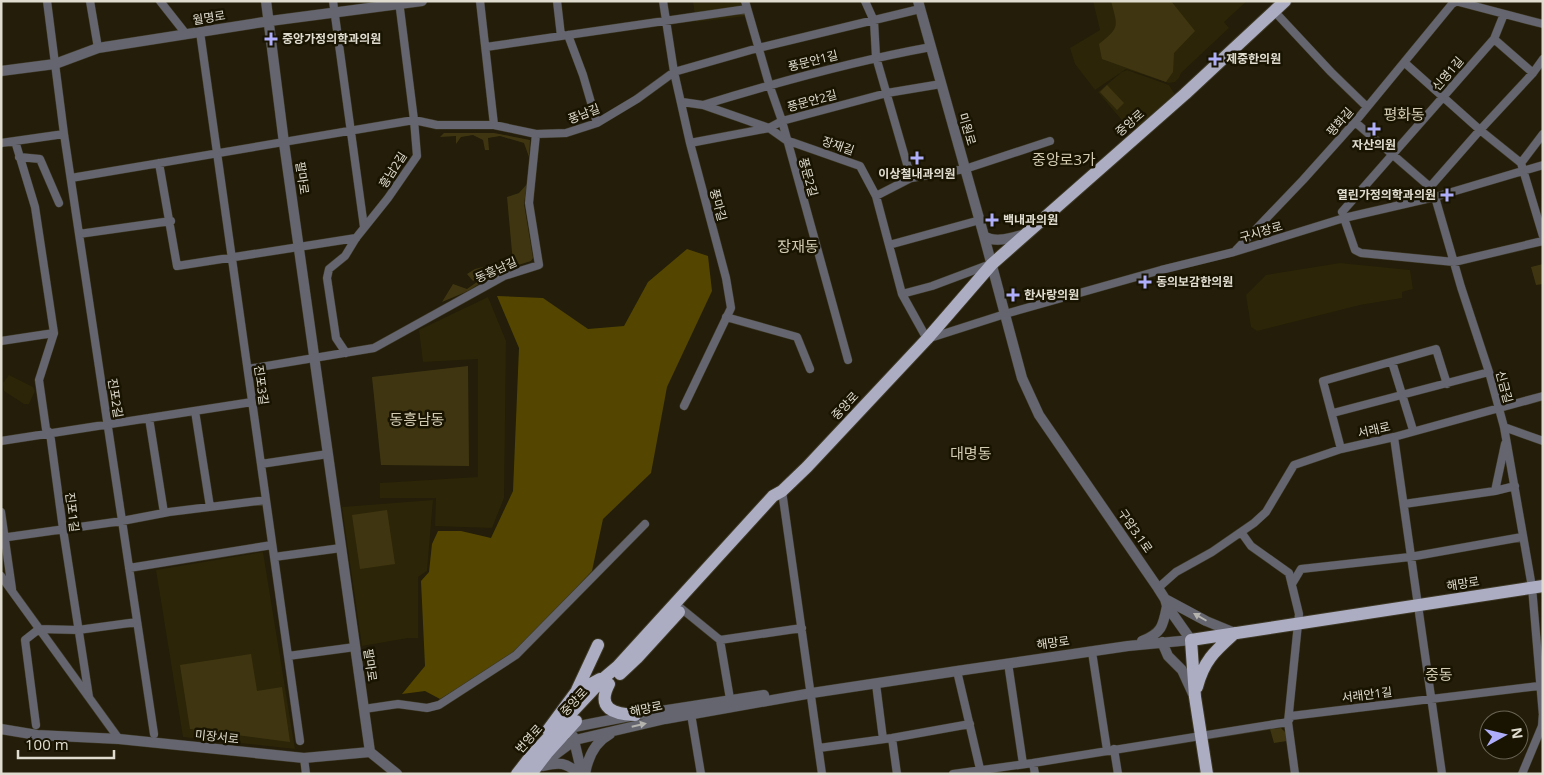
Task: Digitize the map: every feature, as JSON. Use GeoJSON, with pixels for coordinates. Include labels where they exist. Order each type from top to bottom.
{"type":"FeatureCollection","features":[{"type":"Feature","properties":{"kind":"main road","name":"중앙로"},"geometry":{"type":"LineString","coordinates":[[607,681],[637,658],[773,496],[782,491],[807,467],[926,339],[992,264],[1275,12],[1285,1]]}},
{"type":"Feature","properties":{"kind":"main road","name":"해망로"},"geometry":{"type":"LineString","coordinates":[[1190,640],[1537,586]]}},
{"type":"Feature","properties":{"kind":"main road","name":"중앙로"},"geometry":{"type":"LineString","coordinates":[[568,730],[618,666],[679,606]]}},
{"type":"Feature","properties":{"kind":"main road"},"geometry":{"type":"LineString","coordinates":[[1195,696],[1200,675],[1211,655],[1235,633]]}},
{"type":"Feature","properties":{"kind":"main road","name":"구암3.1로"},"geometry":{"type":"LineString","coordinates":[[1190,640],[1195,696],[1206,774]]}},
{"type":"Feature","properties":{"kind":"main road"},"geometry":{"type":"LineString","coordinates":[[531,756],[555,718],[580,686],[598,645],[596,659],[599,670],[606,671],[618,666]]}},
{"type":"Feature","properties":{"kind":"main road"},"geometry":{"type":"LineString","coordinates":[[576,692],[584,686],[607,681],[604,698],[608,707],[617,714],[635,716]]}},
{"type":"Feature","properties":{"kind":"main road","name":"번영로"},"geometry":{"type":"LineString","coordinates":[[517,774],[531,756],[568,730]]}},
{"type":"Feature","properties":{"kind":"main road","name":"번영로"},"geometry":{"type":"LineString","coordinates":[[534,771],[568,730]]}},
{"type":"Feature","properties":{"kind":"street","name":"진포2길"},"geometry":{"type":"LineString","coordinates":[[47,1],[70,178],[154,734]]}},
{"type":"Feature","properties":{"kind":"street"},"geometry":{"type":"LineString","coordinates":[[90,1],[98,48]]}},
{"type":"Feature","properties":{"kind":"street"},"geometry":{"type":"LineString","coordinates":[[160,1],[186,34]]}},
{"type":"Feature","properties":{"kind":"street","name":"팔마로"},"geometry":{"type":"LineString","coordinates":[[266,1],[284,143],[370,752]]}},
{"type":"Feature","properties":{"kind":"street"},"geometry":{"type":"LineString","coordinates":[[333,1],[364,227]]}},
{"type":"Feature","properties":{"kind":"street","name":"월명로"},"geometry":{"type":"LineString","coordinates":[[1,71],[55,64],[98,48],[270,21],[422,1]]}},
{"type":"Feature","properties":{"kind":"street"},"geometry":{"type":"LineString","coordinates":[[480,1],[494,125]]}},
{"type":"Feature","properties":{"kind":"street"},"geometry":{"type":"LineString","coordinates":[[557,1],[564,36],[583,75],[597,123]]}},
{"type":"Feature","properties":{"kind":"street","name":"풍마길"},"geometry":{"type":"LineString","coordinates":[[663,1],[674,72],[690,143],[726,278],[731,308],[684,406]]}},
{"type":"Feature","properties":{"kind":"street"},"geometry":{"type":"LineString","coordinates":[[865,1],[874,22],[876,57],[911,178]]}},
{"type":"Feature","properties":{"kind":"street"},"geometry":{"type":"LineString","coordinates":[[1456,1],[1543,24]]}},
{"type":"Feature","properties":{"kind":"street","name":"평화길"},"geometry":{"type":"LineString","coordinates":[[1234,252],[1355,122],[1456,1]]}},
{"type":"Feature","properties":{"kind":"street","name":"흥남2길"},"geometry":{"type":"LineString","coordinates":[[346,353],[336,338],[327,278],[328,269],[345,256],[356,238],[388,198],[417,156],[399,3]]}},
{"type":"Feature","properties":{"kind":"street"},"geometry":{"type":"LineString","coordinates":[[486,47],[666,21],[746,5]]}},
{"type":"Feature","properties":{"kind":"street","name":"풍문2길"},"geometry":{"type":"LineString","coordinates":[[746,5],[782,121],[848,360]]}},
{"type":"Feature","properties":{"kind":"street","name":"풍남길"},"geometry":{"type":"LineString","coordinates":[[70,178],[414,120],[437,125],[494,125],[536,134],[566,133],[597,123],[637,99],[674,72],[758,48],[874,22],[919,5]]}},
{"type":"Feature","properties":{"kind":"street","name":"미원로"},"geometry":{"type":"LineString","coordinates":[[919,5],[992,264]]}},
{"type":"Feature","properties":{"kind":"street"},"geometry":{"type":"LineString","coordinates":[[1275,12],[1331,72],[1367,107]]}},
{"type":"Feature","properties":{"kind":"street","name":"신영1길"},"geometry":{"type":"LineString","coordinates":[[1343,215],[1392,155],[1494,39],[1504,14]]}},
{"type":"Feature","properties":{"kind":"street","name":"진포3길"},"geometry":{"type":"LineString","coordinates":[[200,32],[300,741]]}},
{"type":"Feature","properties":{"kind":"street"},"geometry":{"type":"LineString","coordinates":[[1494,39],[1533,73]]}},
{"type":"Feature","properties":{"kind":"street","name":"풍문안1길"},"geometry":{"type":"LineString","coordinates":[[703,105],[769,84],[876,57],[931,47]]}},
{"type":"Feature","properties":{"kind":"street"},"geometry":{"type":"LineString","coordinates":[[1355,122],[1430,187],[1533,73],[1543,59]]}},
{"type":"Feature","properties":{"kind":"street"},"geometry":{"type":"LineString","coordinates":[[1405,63],[1522,167],[1543,236]]}},
{"type":"Feature","properties":{"kind":"street","name":"풍문안2길"},"geometry":{"type":"LineString","coordinates":[[690,143],[768,128],[782,121],[887,93],[941,84]]}},
{"type":"Feature","properties":{"kind":"street","name":"장재길"},"geometry":{"type":"LineString","coordinates":[[682,102],[703,105],[768,128],[786,140],[860,166],[876,196],[902,294],[926,339]]}},
{"type":"Feature","properties":{"kind":"street"},"geometry":{"type":"LineString","coordinates":[[1,144],[64,134]]}},
{"type":"Feature","properties":{"kind":"street","name":"동흥남길"},"geometry":{"type":"LineString","coordinates":[[314,358],[374,348],[504,276],[539,264],[529,203],[536,134]]}},
{"type":"Feature","properties":{"kind":"street"},"geometry":{"type":"LineString","coordinates":[[1522,167],[1543,134]]}},
{"type":"Feature","properties":{"kind":"street","name":"진포1길"},"geometry":{"type":"LineString","coordinates":[[15,141],[35,207],[54,333],[39,380],[46,429],[50,433],[89,697]]}},
{"type":"Feature","properties":{"kind":"street"},"geometry":{"type":"LineString","coordinates":[[876,196],[911,178],[965,169],[1050,141]]}},
{"type":"Feature","properties":{"kind":"street"},"geometry":{"type":"LineString","coordinates":[[20,156],[40,159],[59,203]]}},
{"type":"Feature","properties":{"kind":"street"},"geometry":{"type":"LineString","coordinates":[[159,163],[171,222],[177,266],[356,238]]}},
{"type":"Feature","properties":{"kind":"street","name":"구시장로"},"geometry":{"type":"LineString","coordinates":[[1005,314],[1161,270],[1234,252],[1343,215],[1435,197],[1522,167],[1543,165]]}},
{"type":"Feature","properties":{"kind":"street","name":"신금길"},"geometry":{"type":"LineString","coordinates":[[1430,187],[1435,197],[1489,372],[1504,427],[1522,537],[1537,586],[1539,686],[1543,714],[1542,726],[1522,774]]}},
{"type":"Feature","properties":{"kind":"street"},"geometry":{"type":"LineString","coordinates":[[1343,215],[1358,252],[1454,262],[1543,241]]}},
{"type":"Feature","properties":{"kind":"street"},"geometry":{"type":"LineString","coordinates":[[889,245],[980,220]]}},
{"type":"Feature","properties":{"kind":"street"},"geometry":{"type":"LineString","coordinates":[[79,234],[171,222]]}},
{"type":"Feature","properties":{"kind":"street"},"geometry":{"type":"LineString","coordinates":[[984,236],[990,240],[1027,233]]}},
{"type":"Feature","properties":{"kind":"street","name":"중앙로"},"geometry":{"type":"LineString","coordinates":[[902,294],[932,286],[992,264]]}},
{"type":"Feature","properties":{"kind":"street","name":"구암3.1로"},"geometry":{"type":"LineString","coordinates":[[992,264],[1022,378],[1039,416],[1158,588],[1190,640]]}},
{"type":"Feature","properties":{"kind":"street","name":"중앙로"},"geometry":{"type":"LineString","coordinates":[[926,339],[1005,314]]}},
{"type":"Feature","properties":{"kind":"street"},"geometry":{"type":"LineString","coordinates":[[726,317],[797,337],[810,369]]}},
{"type":"Feature","properties":{"kind":"street"},"geometry":{"type":"LineString","coordinates":[[1,341],[54,333]]}},
{"type":"Feature","properties":{"kind":"street"},"geometry":{"type":"LineString","coordinates":[[1341,448],[1324,381],[1436,349],[1447,384]]}},
{"type":"Feature","properties":{"kind":"street"},"geometry":{"type":"LineString","coordinates":[[248,369],[314,358]]}},
{"type":"Feature","properties":{"kind":"street"},"geometry":{"type":"LineString","coordinates":[[1392,362],[1413,430]]}},
{"type":"Feature","properties":{"kind":"street"},"geometry":{"type":"LineString","coordinates":[[1333,413],[1489,372]]}},
{"type":"Feature","properties":{"kind":"street","name":"서래로"},"geometry":{"type":"LineString","coordinates":[[1158,588],[1176,572],[1212,552],[1254,523],[1266,512],[1294,465],[1341,448],[1394,437],[1413,430],[1543,396]]}},
{"type":"Feature","properties":{"kind":"street"},"geometry":{"type":"LineString","coordinates":[[1,441],[252,402]]}},
{"type":"Feature","properties":{"kind":"street"},"geometry":{"type":"LineString","coordinates":[[195,411],[210,507]]}},
{"type":"Feature","properties":{"kind":"street"},"geometry":{"type":"LineString","coordinates":[[149,418],[164,513]]}},
{"type":"Feature","properties":{"kind":"street"},"geometry":{"type":"LineString","coordinates":[[1504,427],[1543,441]]}},
{"type":"Feature","properties":{"kind":"street"},"geometry":{"type":"LineString","coordinates":[[1394,437],[1442,774]]}},
{"type":"Feature","properties":{"kind":"street"},"geometry":{"type":"LineString","coordinates":[[1495,491],[1506,439]]}},
{"type":"Feature","properties":{"kind":"street"},"geometry":{"type":"LineString","coordinates":[[261,464],[328,454]]}},
{"type":"Feature","properties":{"kind":"street"},"geometry":{"type":"LineString","coordinates":[[1404,504],[1495,491],[1515,486]]}},
{"type":"Feature","properties":{"kind":"street"},"geometry":{"type":"LineString","coordinates":[[782,491],[822,774]]}},
{"type":"Feature","properties":{"kind":"street"},"geometry":{"type":"LineString","coordinates":[[3,538],[164,513],[266,500]]}},
{"type":"Feature","properties":{"kind":"street"},"geometry":{"type":"LineString","coordinates":[[1,512],[3,538],[12,591]]}},
{"type":"Feature","properties":{"kind":"street"},"geometry":{"type":"LineString","coordinates":[[364,709],[398,704],[427,708],[438,705],[516,655],[645,524]]}},
{"type":"Feature","properties":{"kind":"street"},"geometry":{"type":"LineString","coordinates":[[1241,532],[1251,546],[1289,573],[1299,614],[1288,722],[1295,774]]}},
{"type":"Feature","properties":{"kind":"street"},"geometry":{"type":"LineString","coordinates":[[1292,584],[1301,569],[1410,557],[1522,537]]}},
{"type":"Feature","properties":{"kind":"street"},"geometry":{"type":"LineString","coordinates":[[129,568],[272,545]]}},
{"type":"Feature","properties":{"kind":"street"},"geometry":{"type":"LineString","coordinates":[[274,557],[341,548]]}},
{"type":"Feature","properties":{"kind":"street"},"geometry":{"type":"LineString","coordinates":[[1,576],[119,739]]}},
{"type":"Feature","properties":{"kind":"street"},"geometry":{"type":"LineString","coordinates":[[1128,646],[1153,637],[1162,628],[1166,603],[1235,633]]}},
{"type":"Feature","properties":{"kind":"street"},"geometry":{"type":"LineString","coordinates":[[679,606],[720,640],[730,700]]}},
{"type":"Feature","properties":{"kind":"street"},"geometry":{"type":"LineString","coordinates":[[36,725],[25,640],[39,628],[78,630],[137,622]]}},
{"type":"Feature","properties":{"kind":"street"},"geometry":{"type":"LineString","coordinates":[[720,640],[802,628]]}},
{"type":"Feature","properties":{"kind":"street","name":"해망로"},"geometry":{"type":"LineString","coordinates":[[568,730],[619,729],[690,714],[812,693],[1128,646],[1190,640]]}},
{"type":"Feature","properties":{"kind":"street"},"geometry":{"type":"LineString","coordinates":[[1162,642],[1168,656],[1182,670],[1195,696]]}},
{"type":"Feature","properties":{"kind":"street"},"geometry":{"type":"LineString","coordinates":[[288,656],[355,647]]}},
{"type":"Feature","properties":{"kind":"street"},"geometry":{"type":"LineString","coordinates":[[1092,652],[1110,749],[1118,774]]}},
{"type":"Feature","properties":{"kind":"street"},"geometry":{"type":"LineString","coordinates":[[1008,664],[1023,764]]}},
{"type":"Feature","properties":{"kind":"street"},"geometry":{"type":"LineString","coordinates":[[956,671],[980,769]]}},
{"type":"Feature","properties":{"kind":"street"},"geometry":{"type":"LineString","coordinates":[[876,684],[883,739]]}},
{"type":"Feature","properties":{"kind":"street","name":"서래안1길"},"geometry":{"type":"LineString","coordinates":[[953,774],[980,769],[996,771],[1023,764],[1110,749],[1288,722],[1292,716],[1539,686]]}},
{"type":"Feature","properties":{"kind":"street","name":"해망로"},"geometry":{"type":"LineString","coordinates":[[568,730],[635,716],[730,700],[802,690],[812,693]]}},
{"type":"Feature","properties":{"kind":"street"},"geometry":{"type":"LineString","coordinates":[[690,714],[701,774]]}},
{"type":"Feature","properties":{"kind":"street"},"geometry":{"type":"LineString","coordinates":[[819,748],[892,738],[970,724]]}},
{"type":"Feature","properties":{"kind":"street","name":"미장서로"},"geometry":{"type":"LineString","coordinates":[[1,729],[37,735],[119,739],[304,758],[370,752]]}},
{"type":"Feature","properties":{"kind":"street"},"geometry":{"type":"LineString","coordinates":[[582,774],[596,745],[604,737],[619,729]]}},
{"type":"Feature","properties":{"kind":"street"},"geometry":{"type":"LineString","coordinates":[[568,730],[582,774]]}},
{"type":"Feature","properties":{"kind":"street"},"geometry":{"type":"LineString","coordinates":[[892,738],[897,774]]}},
{"type":"Feature","properties":{"kind":"street"},"geometry":{"type":"LineString","coordinates":[[370,752],[396,774]]}},
{"type":"Feature","properties":{"kind":"street"},"geometry":{"type":"LineString","coordinates":[[304,758],[306,774]]}},
{"type":"Feature","properties":{"kind":"street"},"geometry":{"type":"LineString","coordinates":[[534,771],[560,763],[569,765],[582,774]]}},
{"type":"Feature","properties":{"kind":"street"},"geometry":{"type":"LineString","coordinates":[[1033,763],[1035,774]]}},
{"type":"Feature","properties":{"kind":"shaded area"},"geometry":{"type":"Polygon","coordinates":[[[693,1],[745,1],[747,16],[696,22],[693,1]]]}},
{"type":"Feature","properties":{"kind":"shaded area"},"geometry":{"type":"Polygon","coordinates":[[[1093,1],[1247,1],[1224,22],[1229,28],[1181,73],[1175,82],[1169,83],[1126,69],[1095,90],[1075,64],[1070,48],[1100,30],[1093,1]]]}},
{"type":"Feature","properties":{"kind":"shaded area"},"geometry":{"type":"Polygon","coordinates":[[[1111,1],[1171,1],[1195,31],[1174,53],[1173,72],[1166,82],[1102,59],[1099,44],[1111,34],[1116,26],[1111,1]]]}},
{"type":"Feature","properties":{"kind":"shaded area"},"geometry":{"type":"Polygon","coordinates":[[[1127,70],[1169,85],[1179,101],[1137,138],[1098,92],[1127,70]]]}},
{"type":"Feature","properties":{"kind":"shaded area"},"geometry":{"type":"Polygon","coordinates":[[[1107,85],[1124,103],[1117,110],[1100,92],[1107,85]]]}},
{"type":"Feature","properties":{"kind":"shaded area"},"geometry":{"type":"Polygon","coordinates":[[[444,133],[494,133],[530,140],[529,157],[524,143],[500,136],[488,138],[489,150],[485,150],[483,140],[473,135],[461,137],[456,144],[456,136],[440,137],[444,133]]]}},
{"type":"Feature","properties":{"kind":"shaded area"},"geometry":{"type":"Polygon","coordinates":[[[527,184],[524,204],[533,258],[531,261],[499,271],[468,291],[442,302],[453,284],[467,289],[494,270],[495,265],[513,263],[507,197],[519,193],[527,184]]]}},
{"type":"Feature","properties":{"kind":"shaded area"},"geometry":{"type":"Polygon","coordinates":[[[687,249],[708,256],[712,291],[667,387],[651,473],[603,519],[592,571],[513,655],[440,699],[425,691],[402,694],[425,666],[421,581],[429,572],[432,544],[438,531],[461,531],[491,538],[513,491],[519,348],[497,296],[543,298],[588,329],[624,326],[648,282],[687,249]]]}},
{"type":"Feature","properties":{"kind":"shaded area"},"geometry":{"type":"Polygon","coordinates":[[[1340,263],[1410,270],[1413,289],[1402,292],[1402,298],[1360,305],[1257,331],[1251,327],[1246,295],[1266,275],[1340,263]]]}},
{"type":"Feature","properties":{"kind":"shaded area"},"geometry":{"type":"Polygon","coordinates":[[[1543,264],[1543,284],[1536,285],[1531,267],[1543,264]]]}},
{"type":"Feature","properties":{"kind":"shaded area"},"geometry":{"type":"Polygon","coordinates":[[[483,267],[484,275],[473,281],[467,274],[475,269],[483,267]]]}},
{"type":"Feature","properties":{"kind":"shaded area"},"geometry":{"type":"Polygon","coordinates":[[[488,297],[506,341],[504,498],[492,528],[435,526],[436,498],[380,498],[380,483],[478,477],[478,359],[423,362],[419,330],[488,297]]]}},
{"type":"Feature","properties":{"kind":"shaded area"},"geometry":{"type":"Polygon","coordinates":[[[468,366],[469,466],[381,465],[372,377],[468,366]]]}},
{"type":"Feature","properties":{"kind":"shaded area"},"geometry":{"type":"Polygon","coordinates":[[[9,375],[33,387],[35,391],[29,404],[24,404],[4,391],[3,383],[9,375]]]}},
{"type":"Feature","properties":{"kind":"shaded area"},"geometry":{"type":"Polygon","coordinates":[[[433,500],[427,571],[418,577],[418,638],[362,646],[342,507],[433,500]]]}},
{"type":"Feature","properties":{"kind":"shaded area"},"geometry":{"type":"Polygon","coordinates":[[[387,510],[395,564],[360,569],[352,515],[387,510]]]}},
{"type":"Feature","properties":{"kind":"shaded area"},"geometry":{"type":"Polygon","coordinates":[[[263,552],[295,749],[183,737],[156,570],[263,552]]]}},
{"type":"Feature","properties":{"kind":"shaded area"},"geometry":{"type":"Polygon","coordinates":[[[251,654],[257,691],[282,687],[290,742],[190,729],[180,665],[251,654]]]}},
{"type":"Feature","properties":{"kind":"shaded area"},"geometry":{"type":"Polygon","coordinates":[[[1281,728],[1286,733],[1287,741],[1274,743],[1270,729],[1281,728]]]}},
{"type":"Feature","properties":{"kind":"place","name":"중앙가정의학과의원"},"geometry":{"type":"Point","coordinates":[271,39]}},
{"type":"Feature","properties":{"kind":"place","name":"제중한의원"},"geometry":{"type":"Point","coordinates":[1215,59]}},
{"type":"Feature","properties":{"kind":"place","name":"자산의원"},"geometry":{"type":"Point","coordinates":[1374,129]}},
{"type":"Feature","properties":{"kind":"place","name":"이상철내과의원"},"geometry":{"type":"Point","coordinates":[917,158]}},
{"type":"Feature","properties":{"kind":"place","name":"열린가정의학과의원"},"geometry":{"type":"Point","coordinates":[1447,195]}},
{"type":"Feature","properties":{"kind":"place","name":"백내과의원"},"geometry":{"type":"Point","coordinates":[992,220]}},
{"type":"Feature","properties":{"kind":"place","name":"동의보감한의원"},"geometry":{"type":"Point","coordinates":[1145,282]}},
{"type":"Feature","properties":{"kind":"place","name":"한사랑의원"},"geometry":{"type":"Point","coordinates":[1013,295]}},
{"type":"Feature","properties":{"kind":"district","name":"평화동"},"geometry":{"type":"Point","coordinates":[1404,115]}},
{"type":"Feature","properties":{"kind":"district","name":"중앙로3가"},"geometry":{"type":"Point","coordinates":[1064,160]}},
{"type":"Feature","properties":{"kind":"district","name":"장재동"},"geometry":{"type":"Point","coordinates":[798,247]}},
{"type":"Feature","properties":{"kind":"district","name":"동흥남동"},"geometry":{"type":"Point","coordinates":[417,420]}},
{"type":"Feature","properties":{"kind":"district","name":"대명동"},"geometry":{"type":"Point","coordinates":[971,454]}},
{"type":"Feature","properties":{"kind":"district","name":"중동"},"geometry":{"type":"Point","coordinates":[1439,675]}}]}
